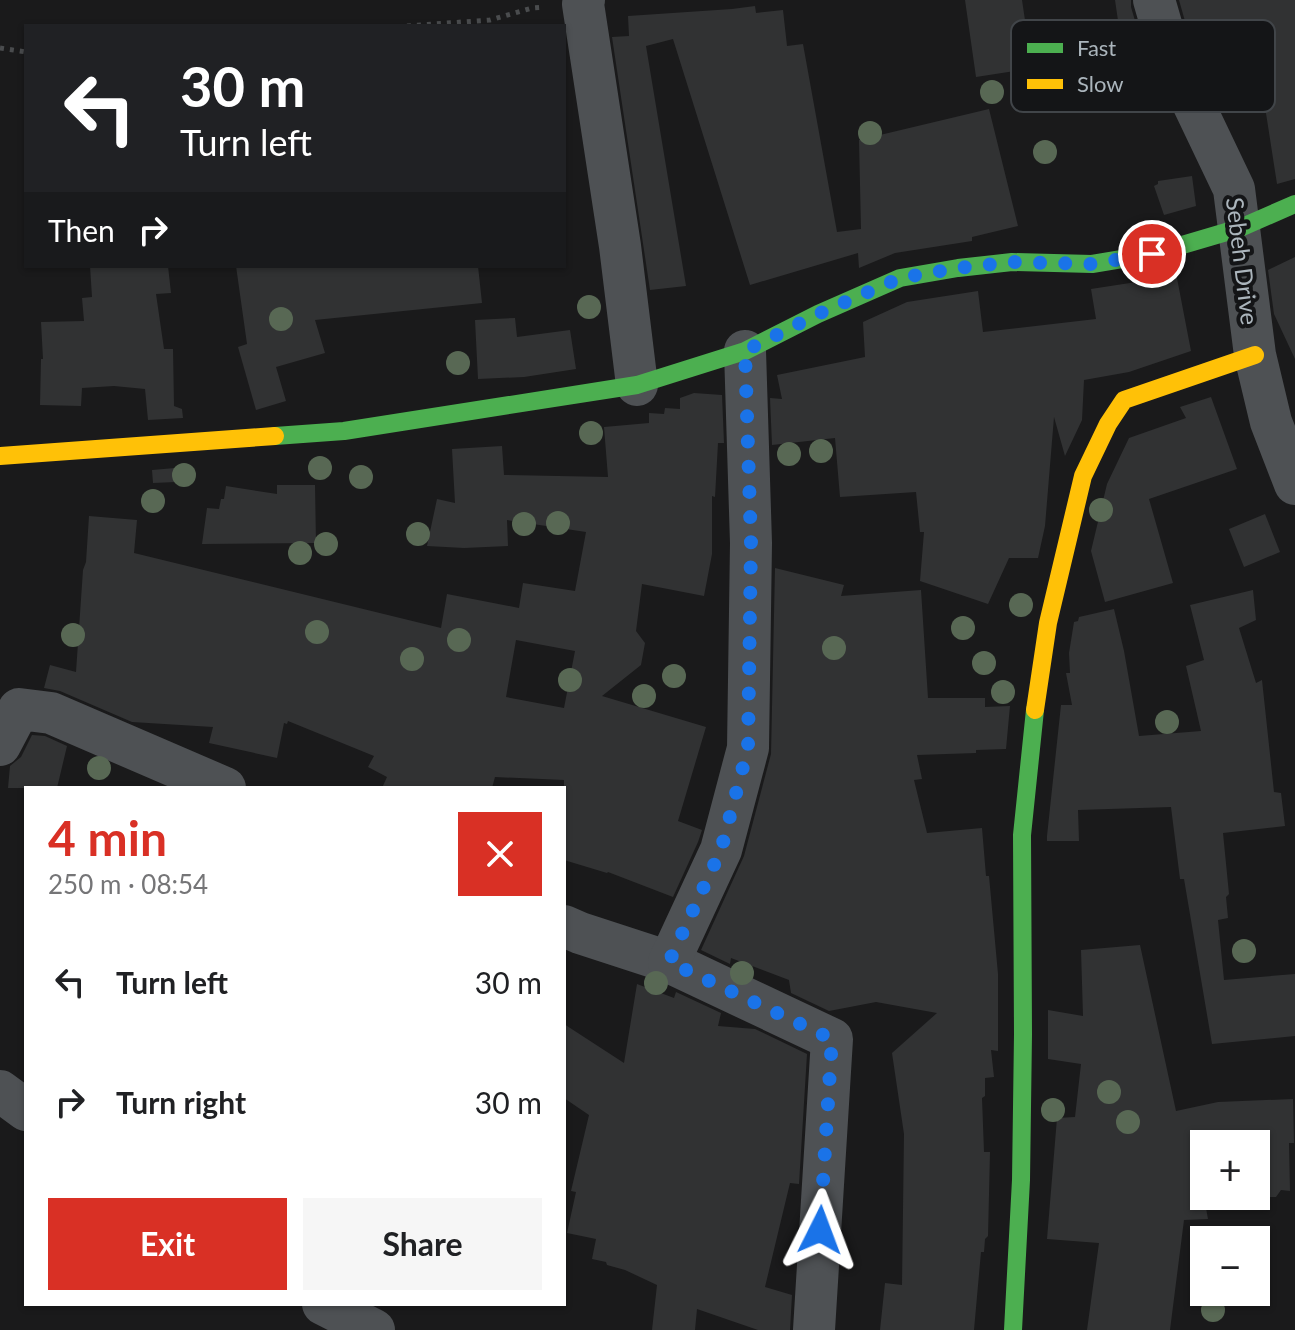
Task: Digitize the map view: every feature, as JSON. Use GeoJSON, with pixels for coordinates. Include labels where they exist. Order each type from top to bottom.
{"type":"FeatureCollection","features":[{"type":"Feature","properties":{"kind":"street","name":"Sebeh Drive"},"geometry":{"type":"LineString","coordinates":[[1154,0],[1160,20]]}},
{"type":"Feature","properties":{"kind":"street"},"geometry":{"type":"LineString","coordinates":[[583,2],[620,246],[637,385]]}},
{"type":"Feature","properties":{"kind":"street","name":"Sebeh Drive"},"geometry":{"type":"LineString","coordinates":[[1197,112],[1234,189],[1255,355],[1271,422],[1295,484]]}},
{"type":"Feature","properties":{"kind":"street"},"geometry":{"type":"LineString","coordinates":[[0,456],[344,431],[637,385],[745,351],[900,278],[1012,262],[1092,264],[1152,254],[1240,228],[1295,204]]}},
{"type":"Feature","properties":{"kind":"street"},"geometry":{"type":"LineString","coordinates":[[669,962],[721,850],[748,748],[751,543],[745,351]]}},
{"type":"Feature","properties":{"kind":"street"},"geometry":{"type":"LineString","coordinates":[[1013,1330],[1021,1180],[1022,835],[1045,638],[1083,476],[1108,424],[1124,400],[1255,355]]}},
{"type":"Feature","properties":{"kind":"street"},"geometry":{"type":"LineString","coordinates":[[0,745],[19,709],[51,713],[220,786]]}},
{"type":"Feature","properties":{"kind":"street"},"geometry":{"type":"LineString","coordinates":[[566,927],[669,962],[832,1039],[814,1330]]}},
{"type":"Feature","properties":{"kind":"street"},"geometry":{"type":"LineString","coordinates":[[0,1091],[24,1109]]}},
{"type":"Feature","properties":{"kind":"street"},"geometry":{"type":"LineString","coordinates":[[327,1306],[374,1330]]}},
{"type":"Feature","properties":{"kind":"path"},"geometry":{"type":"LineString","coordinates":[[435,24],[490,20],[532,8],[583,2]]}},
{"type":"Feature","properties":{"kind":"path"},"geometry":{"type":"LineString","coordinates":[[0,48],[24,52]]}},
{"type":"Feature","properties":{"kind":"building"},"geometry":{"type":"Polygon","coordinates":[[[965,0],[1022,0],[1025,20],[1011,20],[1011,72],[976,77],[965,0]]]}},
{"type":"Feature","properties":{"kind":"building"},"geometry":{"type":"Polygon","coordinates":[[[1115,0],[1131,0],[1135,20],[1118,20],[1115,0]]]}},
{"type":"Feature","properties":{"kind":"building"},"geometry":{"type":"Polygon","coordinates":[[[1179,0],[1295,0],[1295,179],[1277,184],[1266,112],[1275,112],[1275,20],[1185,20],[1179,0]]]}},
{"type":"Feature","properties":{"kind":"building"},"geometry":{"type":"Polygon","coordinates":[[[755,6],[756,13],[783,10],[787,46],[803,44],[837,232],[861,229],[859,140],[989,109],[1018,226],[972,237],[972,241],[895,253],[859,268],[858,253],[750,285],[673,39],[646,46],[686,286],[650,290],[612,37],[629,36],[628,16],[755,6]]]}},
{"type":"Feature","properties":{"kind":"building"},"geometry":{"type":"Polygon","coordinates":[[[1192,176],[1196,206],[1164,215],[1154,186],[1158,181],[1192,176]]]}},
{"type":"Feature","properties":{"kind":"building"},"geometry":{"type":"Polygon","coordinates":[[[1295,257],[1295,359],[1274,314],[1268,270],[1295,257]]]}},
{"type":"Feature","properties":{"kind":"building"},"geometry":{"type":"Polygon","coordinates":[[[90,268],[168,268],[171,293],[156,294],[164,349],[173,349],[174,406],[182,409],[183,418],[148,420],[145,389],[114,386],[82,388],[81,406],[40,405],[43,359],[41,322],[84,321],[82,298],[92,297],[90,268]]]}},
{"type":"Feature","properties":{"kind":"building"},"geometry":{"type":"Polygon","coordinates":[[[236,268],[478,268],[482,303],[315,320],[325,353],[276,367],[286,401],[256,410],[238,347],[247,344],[236,268]]]}},
{"type":"Feature","properties":{"kind":"building"},"geometry":{"type":"Polygon","coordinates":[[[1176,273],[1191,351],[1129,372],[1084,380],[1082,420],[1065,456],[1054,417],[1045,526],[1038,558],[1009,558],[988,604],[920,581],[924,532],[920,532],[916,492],[840,497],[835,438],[772,445],[770,398],[782,399],[777,375],[865,357],[863,322],[907,302],[978,291],[983,332],[1096,319],[1091,289],[1176,273]]]}},
{"type":"Feature","properties":{"kind":"building"},"geometry":{"type":"Polygon","coordinates":[[[515,318],[517,337],[570,330],[576,369],[524,377],[478,379],[475,320],[515,318]]]}},
{"type":"Feature","properties":{"kind":"building"},"geometry":{"type":"Polygon","coordinates":[[[694,393],[722,395],[724,443],[718,443],[715,497],[712,496],[712,554],[704,596],[642,584],[636,631],[645,643],[641,665],[602,696],[706,727],[678,821],[702,830],[673,897],[608,872],[566,861],[564,780],[495,777],[493,786],[383,786],[387,777],[368,767],[374,756],[288,721],[284,723],[277,758],[209,743],[213,727],[132,722],[60,691],[44,688],[50,665],[76,672],[89,516],[137,520],[134,553],[441,628],[447,594],[519,608],[523,583],[575,591],[586,532],[507,520],[508,546],[427,546],[437,499],[455,503],[452,449],[502,446],[504,475],[608,477],[604,427],[649,423],[649,413],[664,414],[665,408],[680,409],[680,398],[694,393]],[[516,640],[506,697],[564,708],[575,651],[516,640]]]}},
{"type":"Feature","properties":{"kind":"building"},"geometry":{"type":"Polygon","coordinates":[[[1211,397],[1237,469],[1149,499],[1173,583],[1105,602],[1091,551],[1107,484],[1129,438],[1186,418],[1180,407],[1211,397]]]}},
{"type":"Feature","properties":{"kind":"building"},"geometry":{"type":"Polygon","coordinates":[[[175,468],[176,482],[153,483],[152,470],[175,468]]]}},
{"type":"Feature","properties":{"kind":"building"},"geometry":{"type":"Polygon","coordinates":[[[277,485],[315,485],[316,543],[202,544],[207,508],[219,509],[226,486],[277,494],[277,485]]]}},
{"type":"Feature","properties":{"kind":"building"},"geometry":{"type":"Polygon","coordinates":[[[1265,514],[1280,552],[1244,567],[1229,529],[1265,514]]]}},
{"type":"Feature","properties":{"kind":"building"},"geometry":{"type":"Polygon","coordinates":[[[775,568],[844,585],[841,596],[921,590],[928,698],[985,698],[985,707],[1010,706],[1006,749],[917,755],[922,779],[914,780],[927,833],[982,828],[986,876],[989,876],[998,974],[998,1051],[991,1050],[994,1077],[985,1078],[985,1096],[982,1098],[984,1152],[990,1152],[988,1236],[984,1252],[981,1252],[974,1330],[880,1330],[885,1283],[902,1285],[904,1134],[892,1053],[937,1013],[876,1002],[829,1011],[791,993],[789,980],[731,958],[730,964],[701,950],[744,856],[771,754],[775,568]]]}},
{"type":"Feature","properties":{"kind":"building"},"geometry":{"type":"Polygon","coordinates":[[[1253,590],[1256,620],[1239,628],[1256,683],[1262,680],[1274,792],[1281,793],[1285,826],[1223,833],[1229,894],[1226,897],[1228,918],[1218,920],[1224,980],[1295,974],[1295,1036],[1212,1044],[1184,879],[1180,879],[1171,807],[1078,810],[1079,841],[1047,841],[1047,836],[1061,705],[1072,705],[1066,673],[1070,673],[1069,653],[1074,622],[1079,617],[1114,609],[1139,736],[1201,731],[1186,666],[1204,660],[1190,605],[1253,590]]]}},
{"type":"Feature","properties":{"kind":"building"},"geometry":{"type":"Polygon","coordinates":[[[32,735],[45,736],[67,746],[57,786],[8,788],[10,766],[21,757],[32,735]]]}},
{"type":"Feature","properties":{"kind":"building"},"geometry":{"type":"Polygon","coordinates":[[[1140,945],[1176,1111],[1218,1102],[1293,1099],[1294,1143],[1289,1143],[1290,1191],[1281,1190],[1276,1197],[1270,1197],[1270,1130],[1190,1130],[1190,1210],[1206,1210],[1208,1219],[1184,1220],[1170,1330],[1087,1330],[1099,1243],[1047,1239],[1057,1118],[1075,1117],[1081,1064],[1048,1059],[1048,1010],[1083,1016],[1081,950],[1140,945]]]}},
{"type":"Feature","properties":{"kind":"building"},"geometry":{"type":"Polygon","coordinates":[[[637,984],[674,998],[676,992],[721,1013],[718,1026],[755,1029],[807,1054],[799,1184],[790,1183],[765,1287],[792,1295],[790,1330],[758,1330],[697,1309],[695,1330],[652,1330],[657,1285],[606,1262],[592,1259],[596,1239],[567,1233],[576,1192],[571,1191],[589,1115],[566,1099],[566,1025],[624,1063],[637,984]]]}},
{"type":"Feature","properties":{"kind":"traffic: fast"},"geometry":{"type":"LineString","coordinates":[[275,436],[344,431],[637,385],[745,351],[900,278],[1012,262],[1092,264],[1152,254],[1240,228],[1295,204]]}},
{"type":"Feature","properties":{"kind":"traffic: fast"},"geometry":{"type":"LineString","coordinates":[[1013,1330],[1021,1180],[1022,835],[1035,710]]}},
{"type":"Feature","properties":{"kind":"traffic: slow"},"geometry":{"type":"LineString","coordinates":[[1035,710],[1048,623],[1083,476],[1108,424],[1124,400],[1255,355]]}},
{"type":"Feature","properties":{"kind":"traffic: slow"},"geometry":{"type":"LineString","coordinates":[[0,456],[275,436]]}},
{"type":"Feature","properties":{"kind":"route"},"geometry":{"type":"LineString","coordinates":[[820,1230],[832,1039],[669,962],[721,850],[748,748],[751,543],[745,351],[900,278],[1012,262],[1092,264],[1152,254]]}}]}
